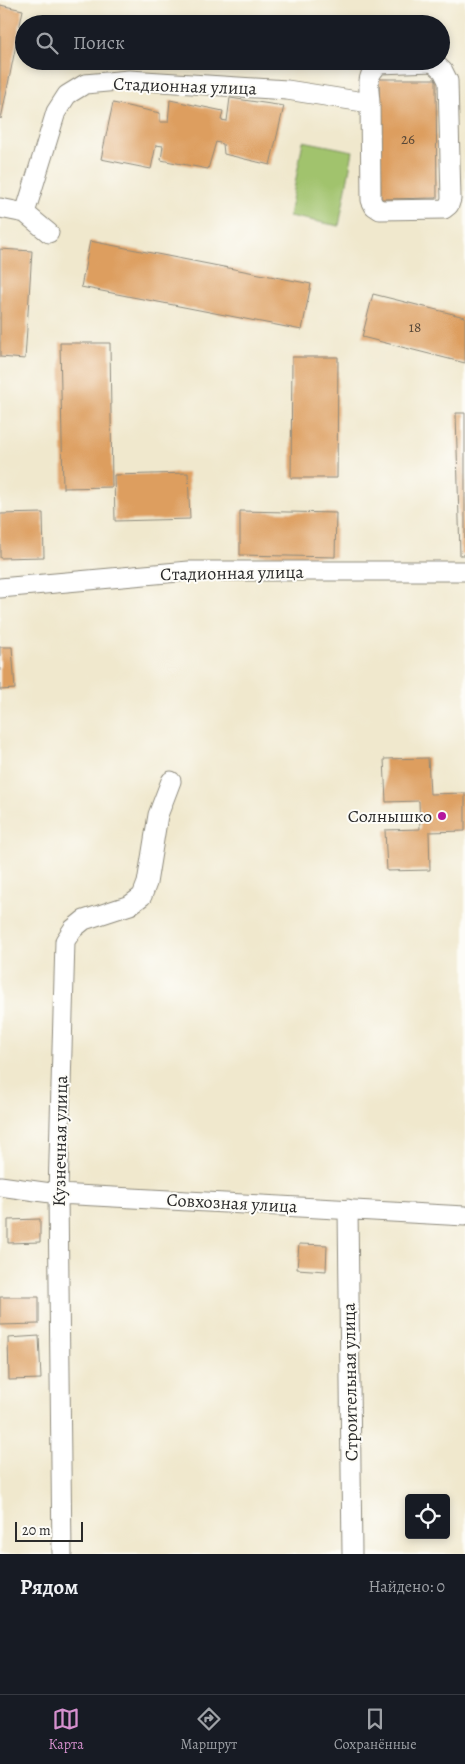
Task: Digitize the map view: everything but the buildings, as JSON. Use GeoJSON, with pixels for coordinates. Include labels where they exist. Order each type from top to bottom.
{"type":"FeatureCollection","features":[{"type":"Feature","properties":{"kind":"street"},"geometry":{"type":"LineString","coordinates":[[373,70],[368,79],[372,200],[374,206],[380,210],[444,209],[449,206],[451,199],[448,81],[443,70]]}},
{"type":"Feature","properties":{"kind":"street","name":"Стадионная улица"},"geometry":{"type":"LineString","coordinates":[[25,213],[56,112],[67,95],[85,84],[129,80],[287,90],[370,103]]}},
{"type":"Feature","properties":{"kind":"street"},"geometry":{"type":"LineString","coordinates":[[0,208],[25,213],[49,233]]}},
{"type":"Feature","properties":{"kind":"street","name":"Стадионная улица"},"geometry":{"type":"LineString","coordinates":[[0,588],[189,571],[465,571]]}},
{"type":"Feature","properties":{"kind":"street","name":"Кузнечная улица"},"geometry":{"type":"LineString","coordinates":[[62,1554],[58,1194],[65,941],[73,929],[84,920],[130,905],[142,896],[147,882],[158,815],[171,781]]}},
{"type":"Feature","properties":{"kind":"street","name":"Совхозная улица"},"geometry":{"type":"LineString","coordinates":[[0,1186],[58,1194],[465,1216]]}},
{"type":"Feature","properties":{"kind":"street","name":"Строительная улица"},"geometry":{"type":"LineString","coordinates":[[348,1209],[352,1554]]}},
{"type":"Feature","properties":{"kind":"green space"},"geometry":{"type":"Polygon","coordinates":[[[303,141],[353,151],[339,226],[289,216],[303,141]]]}},
{"type":"Feature","properties":{"kind":"place","name":"Солнышко"},"geometry":{"type":"Point","coordinates":[442,816]}}]}
